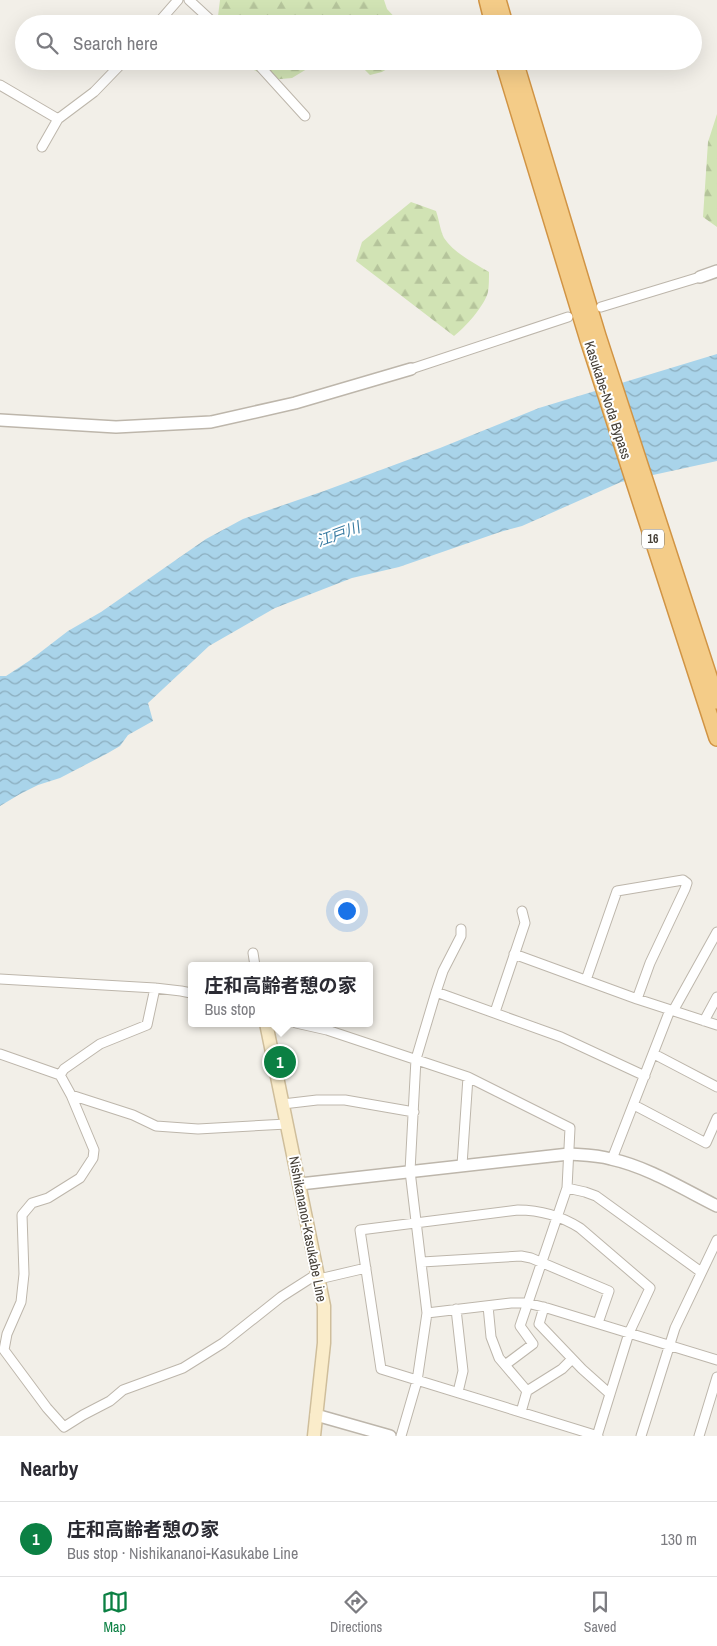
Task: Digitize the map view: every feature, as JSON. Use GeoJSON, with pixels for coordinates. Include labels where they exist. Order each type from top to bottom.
{"type":"FeatureCollection","features":[{"type":"Feature","properties":{"kind":"highway"},"geometry":{"type":"LineString","coordinates":[[487,0],[491,15]]}},
{"type":"Feature","properties":{"kind":"highway"},"geometry":{"type":"LineString","coordinates":[[498,0],[502,15]]}},
{"type":"Feature","properties":{"kind":"highway","name":"Kasukabe-Noda Bypass"},"geometry":{"type":"LineString","coordinates":[[506,70],[593,338],[717,738]]}},
{"type":"Feature","properties":{"kind":"highway","name":"Kasukabe-Noda Bypass"},"geometry":{"type":"LineString","coordinates":[[518,70],[593,338],[717,701]]}},
{"type":"Feature","properties":{"kind":"main road","name":"Nishikananoi-Kasukabe Line"},"geometry":{"type":"LineString","coordinates":[[267,1027],[324,1306],[325,1325],[314,1436]]}},
{"type":"Feature","properties":{"kind":"street"},"geometry":{"type":"LineString","coordinates":[[165,15],[178,0]]}},
{"type":"Feature","properties":{"kind":"street"},"geometry":{"type":"LineString","coordinates":[[189,0],[205,15]]}},
{"type":"Feature","properties":{"kind":"street"},"geometry":{"type":"LineString","coordinates":[[42,147],[58,119],[94,92],[115,70]]}},
{"type":"Feature","properties":{"kind":"street"},"geometry":{"type":"LineString","coordinates":[[263,70],[305,116]]}},
{"type":"Feature","properties":{"kind":"street"},"geometry":{"type":"LineString","coordinates":[[0,85],[58,119]]}},
{"type":"Feature","properties":{"kind":"street"},"geometry":{"type":"LineString","coordinates":[[601,307],[717,272]]}},
{"type":"Feature","properties":{"kind":"street"},"geometry":{"type":"LineString","coordinates":[[0,420],[116,427],[211,422],[295,403],[411,369],[568,317]]}},
{"type":"Feature","properties":{"kind":"street"},"geometry":{"type":"LineString","coordinates":[[586,980],[617,891],[683,880],[687,883],[686,889],[650,963],[637,1000]]}},
{"type":"Feature","properties":{"kind":"street"},"geometry":{"type":"LineString","coordinates":[[496,1012],[525,923],[522,911]]}},
{"type":"Feature","properties":{"kind":"street"},"geometry":{"type":"LineString","coordinates":[[401,1436],[417,1381],[427,1313],[410,1171],[416,1059],[443,971],[461,936],[461,929]]}},
{"type":"Feature","properties":{"kind":"street"},"geometry":{"type":"LineString","coordinates":[[612,1159],[672,1011],[717,932]]}},
{"type":"Feature","properties":{"kind":"street"},"geometry":{"type":"LineString","coordinates":[[253,953],[254,962]]}},
{"type":"Feature","properties":{"kind":"street"},"geometry":{"type":"LineString","coordinates":[[514,954],[637,1000],[717,1025]]}},
{"type":"Feature","properties":{"kind":"street"},"geometry":{"type":"LineString","coordinates":[[0,979],[155,988],[181,990],[188,993]]}},
{"type":"Feature","properties":{"kind":"street"},"geometry":{"type":"LineString","coordinates":[[60,1075],[64,1069],[100,1044],[147,1025],[155,988]]}},
{"type":"Feature","properties":{"kind":"street"},"geometry":{"type":"LineString","coordinates":[[436,992],[561,1036],[645,1076]]}},
{"type":"Feature","properties":{"kind":"street"},"geometry":{"type":"LineString","coordinates":[[704,1021],[717,997]]}},
{"type":"Feature","properties":{"kind":"street"},"geometry":{"type":"LineString","coordinates":[[314,1027],[468,1077],[570,1128],[567,1188],[526,1303],[520,1326],[533,1344],[505,1365]]}},
{"type":"Feature","properties":{"kind":"street"},"geometry":{"type":"LineString","coordinates":[[0,1054],[60,1075],[71,1095],[94,1150],[94,1158],[80,1178],[48,1198],[32,1204],[22,1215],[24,1274],[21,1302],[7,1334],[4,1350],[47,1408],[64,1427],[110,1401],[123,1390],[183,1368],[223,1342],[281,1297],[318,1276],[366,1268]]}},
{"type":"Feature","properties":{"kind":"street"},"geometry":{"type":"LineString","coordinates":[[654,1054],[717,1087]]}},
{"type":"Feature","properties":{"kind":"street"},"geometry":{"type":"LineString","coordinates":[[462,1165],[468,1077]]}},
{"type":"Feature","properties":{"kind":"street"},"geometry":{"type":"LineString","coordinates":[[71,1095],[133,1115],[156,1126],[198,1129],[287,1124]]}},
{"type":"Feature","properties":{"kind":"street"},"geometry":{"type":"LineString","coordinates":[[283,1104],[317,1100],[345,1100],[414,1112]]}},
{"type":"Feature","properties":{"kind":"street"},"geometry":{"type":"LineString","coordinates":[[634,1105],[706,1143],[717,1118]]}},
{"type":"Feature","properties":{"kind":"street"},"geometry":{"type":"LineString","coordinates":[[300,1184],[569,1154],[612,1159],[641,1169],[717,1206]]}},
{"type":"Feature","properties":{"kind":"street"},"geometry":{"type":"LineString","coordinates":[[567,1188],[585,1192],[601,1199],[701,1272]]}},
{"type":"Feature","properties":{"kind":"street"},"geometry":{"type":"LineString","coordinates":[[518,1210],[537,1211],[557,1217],[580,1228],[650,1288],[628,1333],[597,1436],[381,1369],[360,1230],[518,1210]]}},
{"type":"Feature","properties":{"kind":"street"},"geometry":{"type":"LineString","coordinates":[[642,1436],[669,1345],[683,1310],[717,1240]]}},
{"type":"Feature","properties":{"kind":"street"},"geometry":{"type":"LineString","coordinates":[[422,1262],[521,1256],[542,1261],[609,1290],[598,1323]]}},
{"type":"Feature","properties":{"kind":"street"},"geometry":{"type":"LineString","coordinates":[[427,1313],[526,1303],[717,1360]]}},
{"type":"Feature","properties":{"kind":"street"},"geometry":{"type":"LineString","coordinates":[[488,1306],[491,1337],[499,1358],[527,1391]]}},
{"type":"Feature","properties":{"kind":"street"},"geometry":{"type":"LineString","coordinates":[[544,1307],[539,1324],[572,1359],[610,1394]]}},
{"type":"Feature","properties":{"kind":"street"},"geometry":{"type":"LineString","coordinates":[[456,1310],[463,1372],[458,1392]]}},
{"type":"Feature","properties":{"kind":"street"},"geometry":{"type":"LineString","coordinates":[[521,1412],[527,1391],[562,1369],[572,1359]]}},
{"type":"Feature","properties":{"kind":"street"},"geometry":{"type":"LineString","coordinates":[[699,1436],[717,1377]]}},
{"type":"Feature","properties":{"kind":"street"},"geometry":{"type":"LineString","coordinates":[[316,1414],[390,1436]]}},
{"type":"Feature","properties":{"kind":"green space"},"geometry":{"type":"Polygon","coordinates":[[[220,0],[384,0],[387,9],[393,15],[218,15],[220,0]]]}},
{"type":"Feature","properties":{"kind":"green space"},"geometry":{"type":"Polygon","coordinates":[[[254,70],[305,70],[292,78],[270,80],[254,70]]]}},
{"type":"Feature","properties":{"kind":"green space"},"geometry":{"type":"Polygon","coordinates":[[[365,70],[385,70],[382,72],[370,75],[365,70]]]}},
{"type":"Feature","properties":{"kind":"green space"},"geometry":{"type":"Polygon","coordinates":[[[717,114],[717,227],[703,217],[708,142],[717,114]]]}},
{"type":"Feature","properties":{"kind":"green space"},"geometry":{"type":"Polygon","coordinates":[[[411,202],[436,211],[444,238],[448,243],[465,257],[489,272],[488,292],[483,303],[469,322],[454,336],[356,261],[362,242],[411,202]]]}},
{"type":"Feature","properties":{"kind":"water","name":"江戸川"},"geometry":{"type":"Polygon","coordinates":[[[717,354],[717,461],[621,482],[522,526],[399,567],[352,578],[275,608],[209,646],[148,703],[153,721],[128,735],[120,746],[60,778],[38,785],[20,794],[0,806],[0,676],[6,676],[29,661],[68,631],[101,612],[206,539],[243,519],[440,448],[539,408],[717,354]]]}},
{"type":"Feature","properties":{"kind":"place","name":"庄和高齢者憩の家"},"geometry":{"type":"Point","coordinates":[280,1062]}}]}
